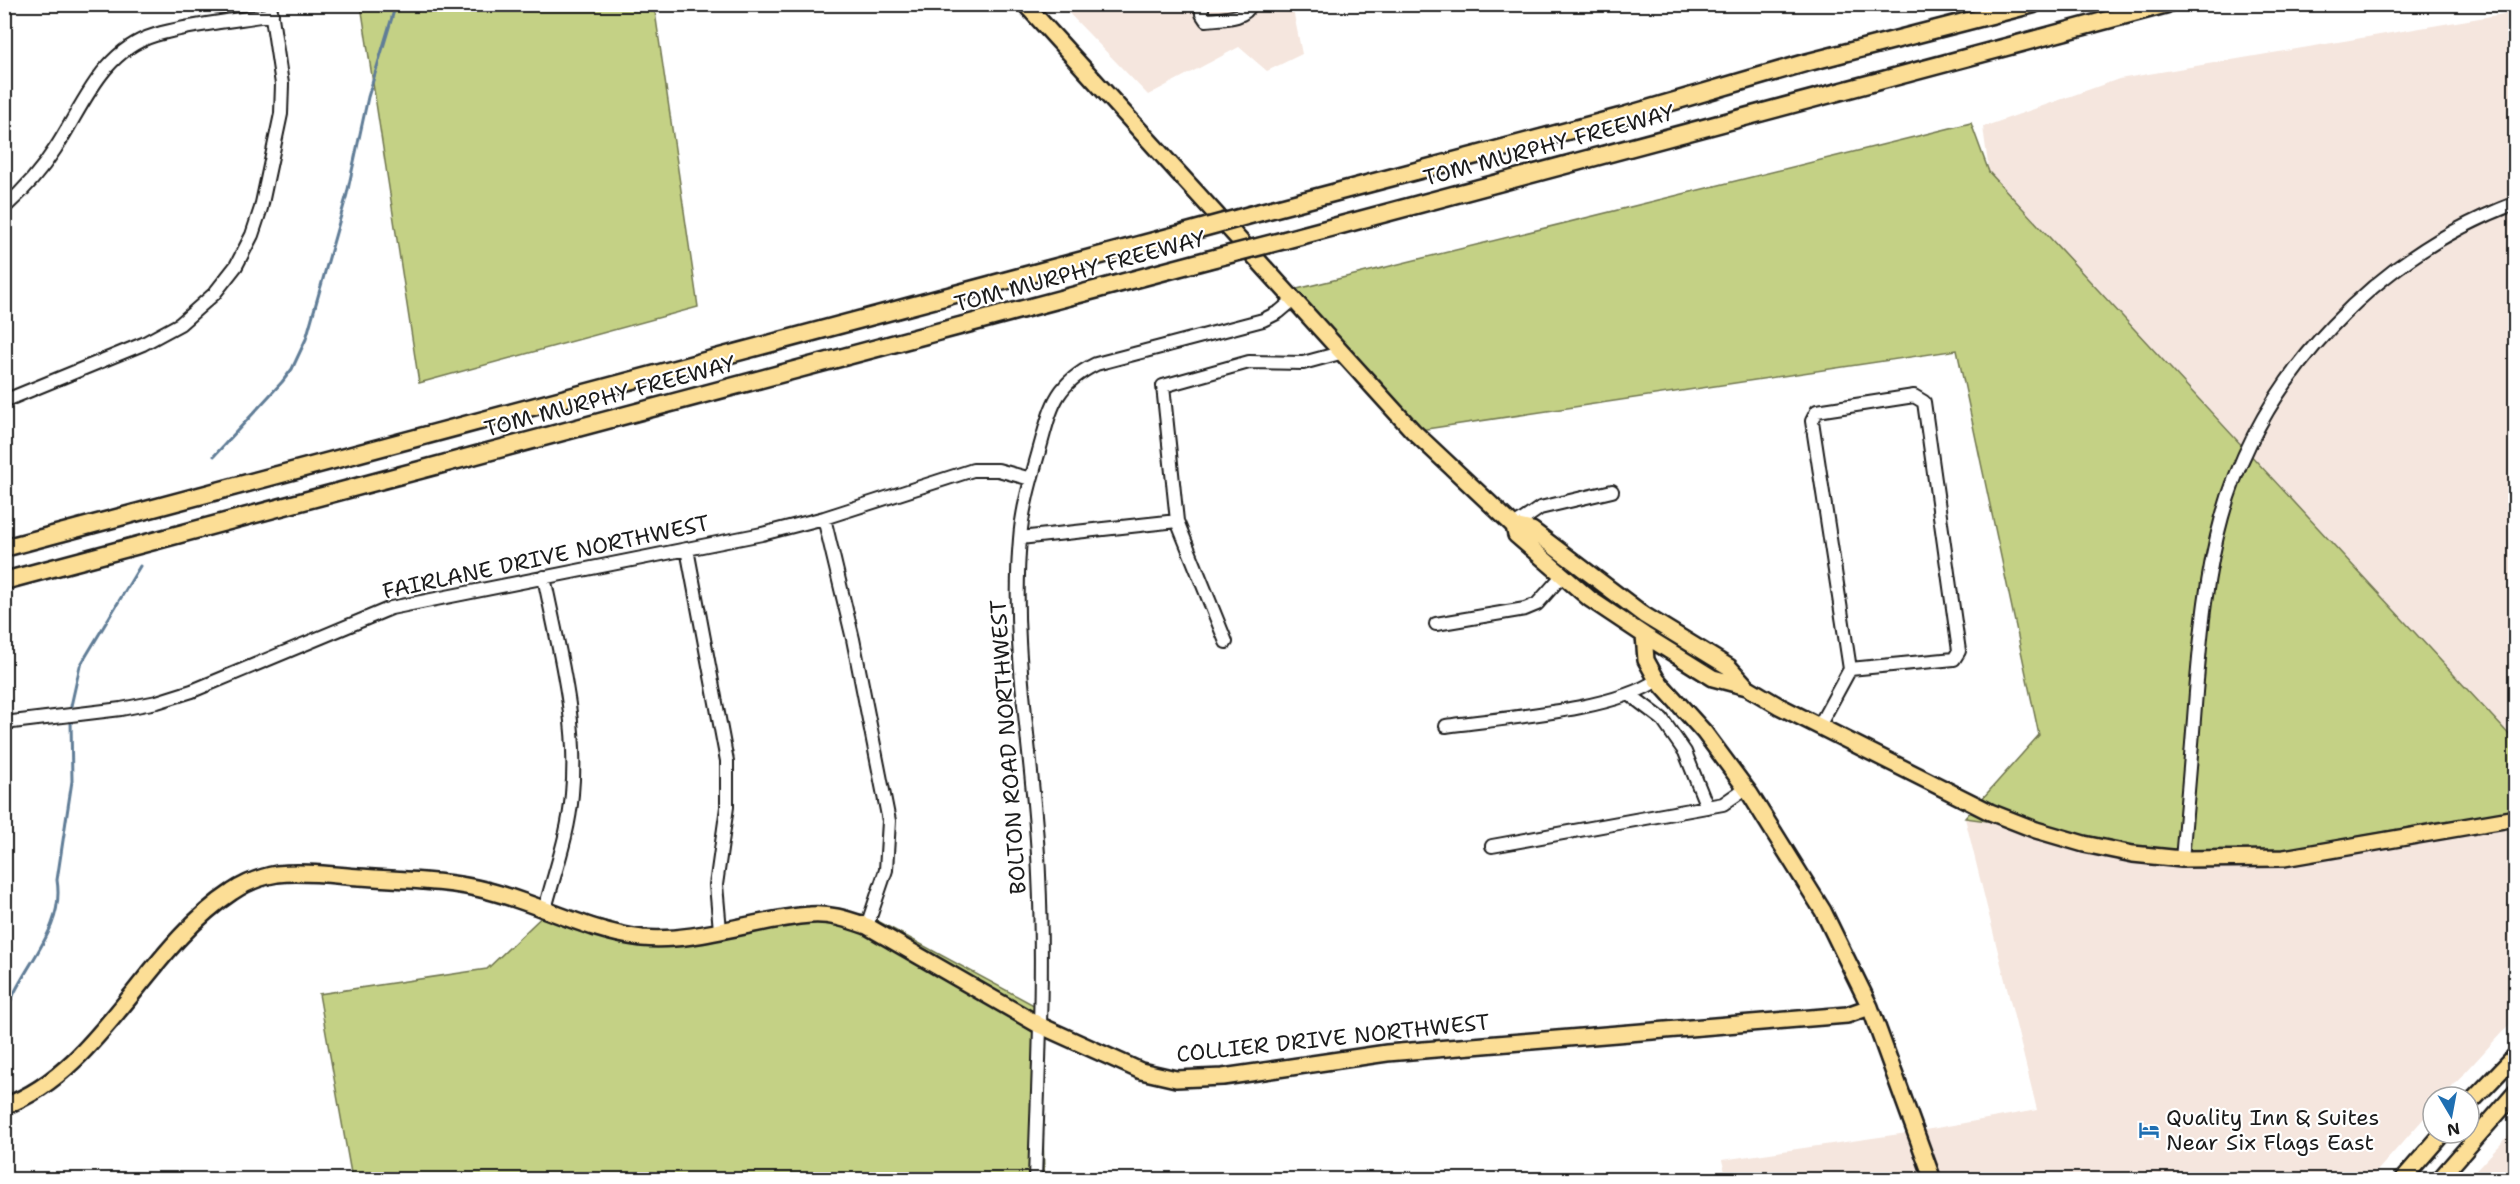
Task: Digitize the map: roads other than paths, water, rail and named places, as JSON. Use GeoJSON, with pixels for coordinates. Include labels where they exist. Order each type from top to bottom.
{"type":"FeatureCollection","features":[{"type":"Feature","properties":{"kind":"highway","name":"TOM MURPHY FREEWAY"},"geometry":{"type":"LineString","coordinates":[[4,548],[1620,117],[1805,63],[2034,4]]}},
{"type":"Feature","properties":{"kind":"highway","name":"TOM MURPHY FREEWAY"},"geometry":{"type":"LineString","coordinates":[[4,582],[2167,4]]}},
{"type":"Feature","properties":{"kind":"main road"},"geometry":{"type":"LineString","coordinates":[[1025,4],[1292,301],[1413,431],[1515,526],[1532,530],[1644,615],[1728,667],[1747,687]]}},
{"type":"Feature","properties":{"kind":"main road"},"geometry":{"type":"LineString","coordinates":[[1515,526],[1516,535],[1562,576],[1644,635],[1713,678],[1747,687],[1989,812],[2036,830],[2084,844],[2182,859],[2283,858],[2516,818]]}},
{"type":"Feature","properties":{"kind":"main road"},"geometry":{"type":"LineString","coordinates":[[1644,635],[1646,660],[1657,680],[1704,732],[1746,788],[1823,911],[1870,1007],[1933,1179]]}},
{"type":"Feature","properties":{"kind":"main road","name":"COLLIER DRIVE NORTHWEST"},"geometry":{"type":"LineString","coordinates":[[4,1106],[33,1094],[56,1078],[74,1061],[187,928],[232,892],[260,878],[296,873],[445,882],[490,891],[599,928],[642,938],[673,938],[812,914],[840,917],[867,926],[1039,1025],[1141,1071],[1176,1079],[1224,1077],[1387,1053],[1847,1015],[1870,1007]]}},
{"type":"Feature","properties":{"kind":"main road"},"geometry":{"type":"LineString","coordinates":[[2481,1091],[2516,1055]]}},
{"type":"Feature","properties":{"kind":"main road"},"geometry":{"type":"LineString","coordinates":[[2439,1179],[2516,1092]]}},
{"type":"Feature","properties":{"kind":"main road"},"geometry":{"type":"LineString","coordinates":[[2402,1179],[2432,1145]]}},
{"type":"Feature","properties":{"kind":"street"},"geometry":{"type":"LineString","coordinates":[[1202,4],[1202,14],[1206,20],[1242,15],[1249,12],[1251,4]]}},
{"type":"Feature","properties":{"kind":"street"},"geometry":{"type":"LineString","coordinates":[[4,208],[39,172],[95,81],[106,66],[127,48],[154,35],[271,9],[282,84],[281,114],[261,208],[252,235],[236,266],[214,294],[180,324],[144,344],[4,401]]}},
{"type":"Feature","properties":{"kind":"street"},"geometry":{"type":"LineString","coordinates":[[2182,859],[2202,628],[2211,564],[2222,515],[2243,459],[2271,406],[2301,363],[2362,297],[2397,267],[2446,235],[2516,203]]}},
{"type":"Feature","properties":{"kind":"street","name":"BOLTON ROAD NORTHWEST"},"geometry":{"type":"LineString","coordinates":[[1035,1179],[1039,1025],[1039,872],[1021,685],[1018,613],[1020,538],[1031,479],[1053,403],[1062,387],[1076,374],[1096,364],[1263,320],[1292,301]]}},
{"type":"Feature","properties":{"kind":"street"},"geometry":{"type":"LineString","coordinates":[[1226,642],[1177,521],[1162,386],[1249,362],[1303,363],[1340,353]]}},
{"type":"Feature","properties":{"kind":"street"},"geometry":{"type":"LineString","coordinates":[[1819,726],[1850,669],[1812,421],[1817,411],[1914,396],[1924,402],[1959,651],[1954,660],[1850,669]]}},
{"type":"Feature","properties":{"kind":"street","name":"FAIRLANE DRIVE NORTHWEST"},"geometry":{"type":"LineString","coordinates":[[4,723],[121,709],[157,702],[192,691],[391,608],[687,549],[824,518],[973,470],[998,470],[1031,479]]}},
{"type":"Feature","properties":{"kind":"street"},"geometry":{"type":"LineString","coordinates":[[1515,526],[1540,508],[1612,491]]}},
{"type":"Feature","properties":{"kind":"street"},"geometry":{"type":"LineString","coordinates":[[824,518],[853,639],[889,821],[886,870],[867,926]]}},
{"type":"Feature","properties":{"kind":"street"},"geometry":{"type":"LineString","coordinates":[[1020,538],[1177,521]]}},
{"type":"Feature","properties":{"kind":"street"},"geometry":{"type":"LineString","coordinates":[[687,549],[727,761],[727,807],[716,885],[720,930]]}},
{"type":"Feature","properties":{"kind":"street"},"geometry":{"type":"LineString","coordinates":[[1436,624],[1525,609],[1537,604],[1562,576]]}},
{"type":"Feature","properties":{"kind":"street"},"geometry":{"type":"LineString","coordinates":[[544,577],[569,706],[574,761],[567,827],[545,909]]}},
{"type":"Feature","properties":{"kind":"street"},"geometry":{"type":"LineString","coordinates":[[1446,726],[1562,710],[1629,694],[1657,680]]}},
{"type":"Feature","properties":{"kind":"street"},"geometry":{"type":"LineString","coordinates":[[1629,694],[1662,719],[1685,752],[1707,807]]}},
{"type":"Feature","properties":{"kind":"street"},"geometry":{"type":"LineString","coordinates":[[1492,846],[1723,804],[1746,788]]}},
{"type":"Feature","properties":{"kind":"waterway"},"geometry":{"type":"LineString","coordinates":[[214,456],[282,382],[292,369],[306,339],[347,194],[368,97],[396,4]]}},
{"type":"Feature","properties":{"kind":"waterway"},"geometry":{"type":"LineString","coordinates":[[71,706],[80,666],[140,566]]}},
{"type":"Feature","properties":{"kind":"waterway"},"geometry":{"type":"LineString","coordinates":[[4,1021],[18,985],[47,935],[58,900],[57,880],[72,781],[71,719]]}},
{"type":"Feature","properties":{"kind":"waterway"},"geometry":{"type":"LineString","coordinates":[[4,1073],[7,1098]]}},
{"type":"Feature","properties":{"kind":"place","name":"Quality Inn & Suites Near Six Flags East"},"geometry":{"type":"Point","coordinates":[2149,1130]}}]}
